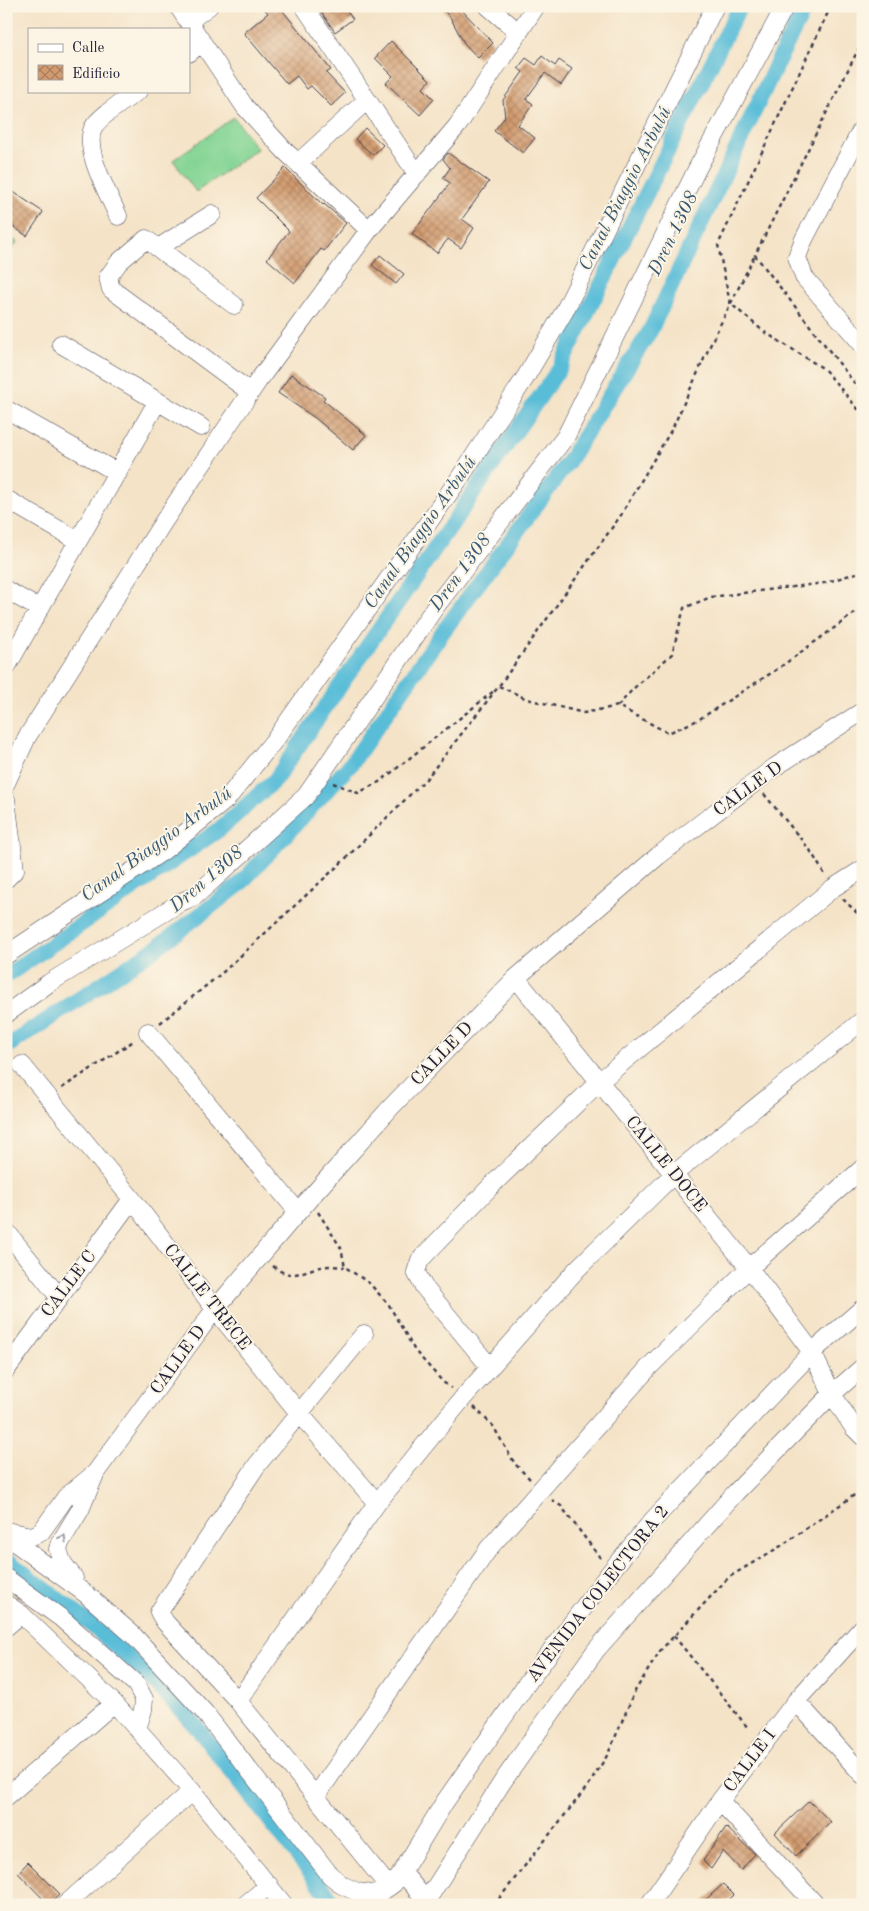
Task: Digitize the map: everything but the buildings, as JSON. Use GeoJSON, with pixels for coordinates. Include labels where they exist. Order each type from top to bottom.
{"type":"FeatureCollection","features":[{"type":"Feature","properties":{"kind":"street"},"geometry":{"type":"LineString","coordinates":[[178,6],[189,21],[196,47],[245,107],[298,163],[369,230]]}},
{"type":"Feature","properties":{"kind":"street"},"geometry":{"type":"LineString","coordinates":[[189,21],[209,6]]}},
{"type":"Feature","properties":{"kind":"street"},"geometry":{"type":"LineString","coordinates":[[304,6],[417,174]]}},
{"type":"Feature","properties":{"kind":"street"},"geometry":{"type":"LineString","coordinates":[[488,6],[519,33]]}},
{"type":"Feature","properties":{"kind":"street"},"geometry":{"type":"LineString","coordinates":[[6,782],[27,737],[164,521],[244,387],[369,230],[458,125],[536,6]]}},
{"type":"Feature","properties":{"kind":"street"},"geometry":{"type":"LineString","coordinates":[[6,955],[177,840],[226,800],[277,737],[459,479],[525,378],[564,312],[715,6]]}},
{"type":"Feature","properties":{"kind":"street"},"geometry":{"type":"LineString","coordinates":[[6,1014],[49,983],[181,902],[195,896],[306,796],[436,606],[566,436],[697,170],[785,6]]}},
{"type":"Feature","properties":{"kind":"street"},"geometry":{"type":"LineString","coordinates":[[118,216],[92,154],[90,142],[93,127],[137,92]]}},
{"type":"Feature","properties":{"kind":"street"},"geometry":{"type":"LineString","coordinates":[[298,163],[367,100]]}},
{"type":"Feature","properties":{"kind":"street"},"geometry":{"type":"LineString","coordinates":[[860,138],[804,239],[797,257],[804,277],[863,345]]}},
{"type":"Feature","properties":{"kind":"street"},"geometry":{"type":"LineString","coordinates":[[158,248],[212,214]]}},
{"type":"Feature","properties":{"kind":"street"},"geometry":{"type":"LineString","coordinates":[[234,305],[146,239],[119,262],[108,276],[111,289],[244,387]]}},
{"type":"Feature","properties":{"kind":"street"},"geometry":{"type":"LineString","coordinates":[[62,344],[201,427]]}},
{"type":"Feature","properties":{"kind":"street"},"geometry":{"type":"LineString","coordinates":[[6,668],[157,402]]}},
{"type":"Feature","properties":{"kind":"street"},"geometry":{"type":"LineString","coordinates":[[9,411],[118,473]]}},
{"type":"Feature","properties":{"kind":"street"},"geometry":{"type":"LineString","coordinates":[[6,499],[78,541]]}},
{"type":"Feature","properties":{"kind":"street"},"geometry":{"type":"LineString","coordinates":[[6,590],[40,609]]}},
{"type":"Feature","properties":{"kind":"street","name":"CALLE D"},"geometry":{"type":"LineString","coordinates":[[86,1594],[62,1562],[58,1549],[60,1542],[80,1510],[96,1472],[215,1309],[298,1212],[392,1106],[516,978],[658,856],[775,767],[863,711]]}},
{"type":"Feature","properties":{"kind":"street"},"geometry":{"type":"LineString","coordinates":[[6,799],[15,870],[6,879]]}},
{"type":"Feature","properties":{"kind":"street"},"geometry":{"type":"LineString","coordinates":[[490,1367],[424,1287],[416,1272],[420,1260],[494,1184],[600,1081],[833,888],[863,869]]}},
{"type":"Feature","properties":{"kind":"street","name":"CALLE DOCE"},"geometry":{"type":"LineString","coordinates":[[516,978],[749,1268],[812,1352],[832,1394],[854,1428],[863,1437]]}},
{"type":"Feature","properties":{"kind":"street"},"geometry":{"type":"LineString","coordinates":[[238,1701],[377,1503],[490,1367],[577,1269],[674,1174],[863,1020]]}},
{"type":"Feature","properties":{"kind":"street"},"geometry":{"type":"LineString","coordinates":[[148,1032],[298,1212]]}},
{"type":"Feature","properties":{"kind":"street","name":"CALLE TRECE"},"geometry":{"type":"LineString","coordinates":[[22,1065],[132,1199],[215,1309],[299,1413],[377,1503]]}},
{"type":"Feature","properties":{"kind":"street"},"geometry":{"type":"LineString","coordinates":[[316,1796],[489,1548],[650,1366],[749,1268],[863,1168]]}},
{"type":"Feature","properties":{"kind":"street","name":"CALLE C"},"geometry":{"type":"LineString","coordinates":[[6,1370],[132,1199]]}},
{"type":"Feature","properties":{"kind":"street"},"geometry":{"type":"LineString","coordinates":[[6,1231],[59,1297]]}},
{"type":"Feature","properties":{"kind":"street","name":"AVENIDA COLECTORA 2"},"geometry":{"type":"LineString","coordinates":[[389,1887],[402,1872],[444,1803],[524,1687],[611,1571],[652,1521],[812,1352],[863,1308]]}},
{"type":"Feature","properties":{"kind":"street"},"geometry":{"type":"LineString","coordinates":[[6,1536],[86,1594],[132,1634],[205,1713],[330,1875],[342,1885],[357,1892],[372,1894],[389,1887],[238,1701],[159,1612],[257,1465],[364,1334]]}},
{"type":"Feature","properties":{"kind":"street","name":"AVENIDA COLECTORA 2"},"geometry":{"type":"LineString","coordinates":[[429,1902],[503,1781],[596,1650],[736,1492],[832,1394],[863,1367]]}},
{"type":"Feature","properties":{"kind":"street","name":"CALLE D"},"geometry":{"type":"LineString","coordinates":[[6,1531],[32,1536],[40,1532],[66,1497],[96,1472]]}},
{"type":"Feature","properties":{"kind":"street"},"geometry":{"type":"LineString","coordinates":[[6,1578],[61,1618],[136,1684],[144,1700],[137,1729]]}},
{"type":"Feature","properties":{"kind":"street"},"geometry":{"type":"LineString","coordinates":[[6,1627],[14,1609],[114,1703],[192,1792],[284,1905]]}},
{"type":"Feature","properties":{"kind":"street","name":"CALLE I"},"geometry":{"type":"LineString","coordinates":[[657,1901],[720,1800],[796,1702],[863,1627]]}},
{"type":"Feature","properties":{"kind":"street"},"geometry":{"type":"LineString","coordinates":[[796,1702],[863,1775]]}},
{"type":"Feature","properties":{"kind":"street"},"geometry":{"type":"LineString","coordinates":[[6,1797],[114,1703]]}},
{"type":"Feature","properties":{"kind":"street"},"geometry":{"type":"LineString","coordinates":[[65,1905],[192,1792]]}},
{"type":"Feature","properties":{"kind":"street"},"geometry":{"type":"LineString","coordinates":[[720,1800],[816,1905]]}},
{"type":"Feature","properties":{"kind":"street"},"geometry":{"type":"LineString","coordinates":[[402,1872],[429,1902]]}},
{"type":"Feature","properties":{"kind":"street"},"geometry":{"type":"LineString","coordinates":[[245,1905],[269,1885]]}},
{"type":"Feature","properties":{"kind":"path"},"geometry":{"type":"LineString","coordinates":[[831,6],[718,245],[730,303],[764,331],[824,369],[863,415]]}},
{"type":"Feature","properties":{"kind":"path"},"geometry":{"type":"LineString","coordinates":[[48,1097],[148,1032],[222,973],[342,862],[426,779],[499,686],[621,516],[673,427],[730,303],[755,255]]}},
{"type":"Feature","properties":{"kind":"path"},"geometry":{"type":"LineString","coordinates":[[499,686],[527,699],[584,713],[618,706],[633,689],[672,654],[684,608],[711,597],[824,583],[863,571]]}},
{"type":"Feature","properties":{"kind":"path"},"geometry":{"type":"LineString","coordinates":[[618,706],[668,733],[698,720],[779,668],[863,607]]}},
{"type":"Feature","properties":{"kind":"path"},"geometry":{"type":"LineString","coordinates":[[344,788],[358,793],[381,781],[499,686]]}},
{"type":"Feature","properties":{"kind":"path"},"geometry":{"type":"LineString","coordinates":[[755,783],[810,850],[833,888],[863,919]]}},
{"type":"Feature","properties":{"kind":"path"},"geometry":{"type":"LineString","coordinates":[[261,1255],[281,1272],[296,1275],[324,1266],[346,1267]]}},
{"type":"Feature","properties":{"kind":"path"},"geometry":{"type":"LineString","coordinates":[[494,1905],[590,1783],[608,1754],[635,1691],[660,1651],[729,1576],[781,1546],[863,1489]]}},
{"type":"Feature","properties":{"kind":"path"},"geometry":{"type":"LineString","coordinates":[[674,1636],[748,1728]]}},
{"type":"Feature","properties":{"kind":"green space"},"geometry":{"type":"Polygon","coordinates":[[[234,117],[257,149],[196,192],[173,160],[234,117]]]}},
{"type":"Feature","properties":{"kind":"green space"},"geometry":{"type":"Polygon","coordinates":[[[6,235],[17,242],[6,258],[6,235]]]}},
{"type":"Feature","properties":{"kind":"waterway","name":"Canal Biaggio Arbulú"},"geometry":{"type":"LineString","coordinates":[[6,976],[220,829],[275,780],[559,369],[740,6]]}},
{"type":"Feature","properties":{"kind":"waterway","name":"Dren 1308"},"geometry":{"type":"LineString","coordinates":[[6,1047],[155,949],[239,885],[351,764],[442,633],[568,462],[650,331],[806,6]]}},
{"type":"Feature","properties":{"kind":"waterway"},"geometry":{"type":"LineString","coordinates":[[6,1559],[89,1623],[137,1665],[168,1696],[199,1730],[336,1905]]}}]}
